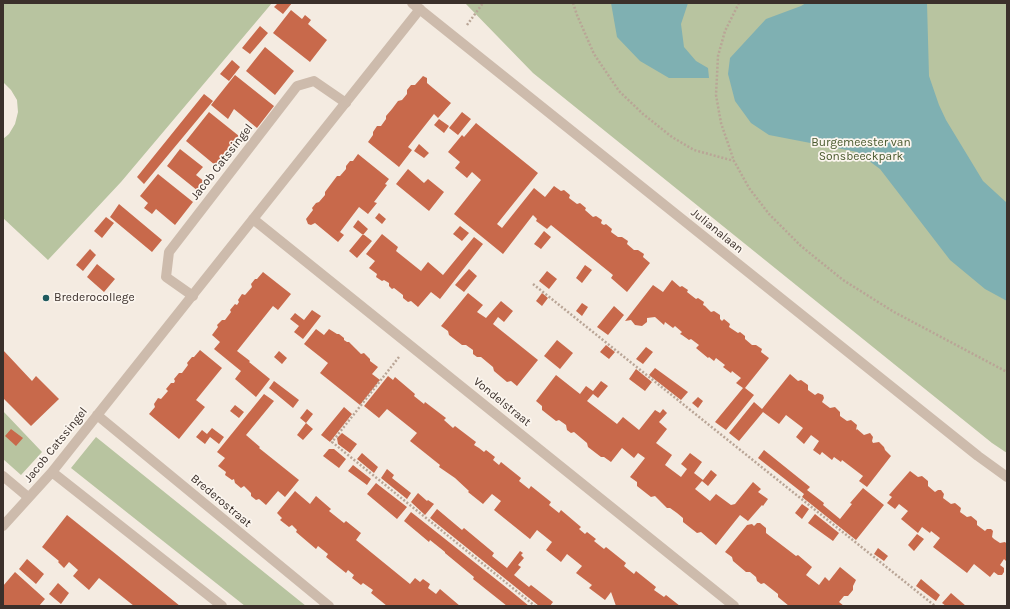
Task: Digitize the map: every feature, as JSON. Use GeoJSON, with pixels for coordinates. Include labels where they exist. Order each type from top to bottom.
{"type":"FeatureCollection","features":[{"type":"Feature","properties":{"kind":"street","name":"Julianalaan"},"geometry":{"type":"LineString","coordinates":[[416,6],[978,456],[1007,477]]}},
{"type":"Feature","properties":{"kind":"street","name":"Jacob Catssingel"},"geometry":{"type":"LineString","coordinates":[[3,526],[52,472],[193,296],[346,103],[416,6]]}},
{"type":"Feature","properties":{"kind":"street","name":"Jacob Catssingel"},"geometry":{"type":"LineString","coordinates":[[193,296],[166,277],[169,252],[297,86],[314,81],[346,103]]}},
{"type":"Feature","properties":{"kind":"street","name":"Vondelstraat"},"geometry":{"type":"LineString","coordinates":[[253,219],[734,606]]}},
{"type":"Feature","properties":{"kind":"street","name":"Brederostraat"},"geometry":{"type":"LineString","coordinates":[[97,415],[328,606]]}},
{"type":"Feature","properties":{"kind":"street"},"geometry":{"type":"LineString","coordinates":[[52,472],[222,606]]}},
{"type":"Feature","properties":{"kind":"street","name":"Jacob Catssingel"},"geometry":{"type":"LineString","coordinates":[[3,476],[28,497]]}},
{"type":"Feature","properties":{"kind":"path"},"geometry":{"type":"LineString","coordinates":[[456,38],[484,3]]}},
{"type":"Feature","properties":{"kind":"path"},"geometry":{"type":"LineString","coordinates":[[573,3],[594,54],[619,91],[643,114],[672,137],[694,150],[734,161]]}},
{"type":"Feature","properties":{"kind":"path"},"geometry":{"type":"LineString","coordinates":[[739,3],[726,31],[718,56],[716,95],[721,124],[734,161],[749,188],[769,214],[801,246],[843,280],[894,312],[1007,372]]}},
{"type":"Feature","properties":{"kind":"path"},"geometry":{"type":"LineString","coordinates":[[534,284],[935,606]]}},
{"type":"Feature","properties":{"kind":"path"},"geometry":{"type":"LineString","coordinates":[[409,344],[332,442],[535,606]]}},
{"type":"Feature","properties":{"kind":"green space"},"geometry":{"type":"Polygon","coordinates":[[[3,3],[272,3],[121,182],[48,260],[3,218],[3,139],[9,134],[15,124],[18,112],[17,100],[11,90],[3,82],[3,3]]]}},
{"type":"Feature","properties":{"kind":"green space","name":"Burgemeester van Sonsbeeckpark"},"geometry":{"type":"Polygon","coordinates":[[[465,3],[1007,3],[1007,453],[992,443],[533,73],[465,3]]]}},
{"type":"Feature","properties":{"kind":"green space"},"geometry":{"type":"Polygon","coordinates":[[[3,411],[42,452],[21,475],[3,459],[3,411]]]}},
{"type":"Feature","properties":{"kind":"green space"},"geometry":{"type":"Polygon","coordinates":[[[96,437],[306,606],[245,606],[71,468],[96,437]]]}},
{"type":"Feature","properties":{"kind":"water"},"geometry":{"type":"Polygon","coordinates":[[[611,3],[688,3],[681,24],[684,47],[696,61],[708,68],[709,78],[669,78],[640,61],[617,37],[611,3]]]}},
{"type":"Feature","properties":{"kind":"water"},"geometry":{"type":"Polygon","coordinates":[[[806,3],[927,3],[929,76],[939,105],[946,120],[983,181],[1007,203],[1007,301],[985,289],[950,260],[880,169],[857,152],[769,135],[751,123],[735,101],[728,74],[730,58],[766,19],[806,3]]]}},
{"type":"Feature","properties":{"kind":"building"},"geometry":{"type":"Polygon","coordinates":[[[278,3],[292,3],[283,14],[274,7],[278,3]]]}},
{"type":"Feature","properties":{"kind":"building"},"geometry":{"type":"Polygon","coordinates":[[[291,10],[302,19],[305,15],[311,20],[308,24],[327,40],[310,62],[273,33],[291,10]]]}},
{"type":"Feature","properties":{"kind":"building"},"geometry":{"type":"Polygon","coordinates":[[[260,26],[268,33],[250,54],[242,48],[260,26]]]}},
{"type":"Feature","properties":{"kind":"building"},"geometry":{"type":"Polygon","coordinates":[[[265,47],[294,71],[275,95],[246,71],[265,47]]]}},
{"type":"Feature","properties":{"kind":"building"},"geometry":{"type":"Polygon","coordinates":[[[232,60],[240,67],[229,81],[220,74],[232,60]]]}},
{"type":"Feature","properties":{"kind":"building"},"geometry":{"type":"Polygon","coordinates":[[[235,75],[274,106],[257,128],[234,109],[228,119],[211,105],[235,75]]]}},
{"type":"Feature","properties":{"kind":"building"},"geometry":{"type":"Polygon","coordinates":[[[423,76],[427,78],[427,83],[451,103],[438,118],[434,114],[408,147],[412,150],[399,167],[368,142],[377,126],[381,126],[386,119],[386,116],[398,101],[402,100],[407,94],[407,90],[411,85],[415,85],[423,76]]]}},
{"type":"Feature","properties":{"kind":"building"},"geometry":{"type":"Polygon","coordinates":[[[204,94],[213,101],[144,184],[137,177],[204,94]]]}},
{"type":"Feature","properties":{"kind":"building"},"geometry":{"type":"Polygon","coordinates":[[[209,112],[239,136],[215,165],[186,141],[209,112]]]}},
{"type":"Feature","properties":{"kind":"building"},"geometry":{"type":"Polygon","coordinates":[[[462,112],[471,119],[458,135],[449,128],[462,112]]]}},
{"type":"Feature","properties":{"kind":"building"},"geometry":{"type":"Polygon","coordinates":[[[439,119],[449,126],[444,133],[434,125],[439,119]]]}},
{"type":"Feature","properties":{"kind":"building"},"geometry":{"type":"Polygon","coordinates":[[[476,123],[538,173],[497,224],[502,228],[534,188],[545,197],[554,186],[561,191],[564,190],[570,195],[569,198],[577,204],[580,203],[593,217],[596,216],[602,220],[602,224],[606,224],[612,229],[611,232],[628,241],[627,244],[634,250],[638,250],[644,254],[643,257],[650,263],[627,292],[611,278],[613,275],[551,225],[547,229],[536,221],[537,219],[533,215],[503,254],[454,214],[481,180],[472,172],[467,178],[455,168],[460,162],[448,152],[462,135],[464,137],[476,123]]]}},
{"type":"Feature","properties":{"kind":"building"},"geometry":{"type":"Polygon","coordinates":[[[419,144],[429,153],[424,158],[414,151],[419,144]]]}},
{"type":"Feature","properties":{"kind":"building"},"geometry":{"type":"Polygon","coordinates":[[[180,149],[203,167],[196,175],[205,182],[198,191],[167,166],[180,149]]]}},
{"type":"Feature","properties":{"kind":"building"},"geometry":{"type":"Polygon","coordinates":[[[358,154],[389,179],[385,184],[387,185],[374,202],[377,203],[368,214],[359,207],[340,232],[344,235],[338,242],[315,223],[311,225],[308,224],[306,219],[313,210],[312,208],[325,195],[325,192],[337,176],[340,176],[350,161],[353,161],[358,154]]]}},
{"type":"Feature","properties":{"kind":"building"},"geometry":{"type":"Polygon","coordinates":[[[408,169],[424,183],[428,179],[444,192],[429,211],[396,184],[408,169]]]}},
{"type":"Feature","properties":{"kind":"building"},"geometry":{"type":"Polygon","coordinates":[[[158,174],[193,202],[175,225],[156,209],[152,214],[144,208],[148,203],[140,196],[158,174]]]}},
{"type":"Feature","properties":{"kind":"building"},"geometry":{"type":"Polygon","coordinates":[[[119,204],[162,240],[152,252],[110,217],[119,204]]]}},
{"type":"Feature","properties":{"kind":"building"},"geometry":{"type":"Polygon","coordinates":[[[379,213],[386,219],[382,224],[375,218],[379,213]]]}},
{"type":"Feature","properties":{"kind":"building"},"geometry":{"type":"Polygon","coordinates":[[[106,217],[114,223],[102,238],[94,231],[106,217]]]}},
{"type":"Feature","properties":{"kind":"building"},"geometry":{"type":"Polygon","coordinates":[[[358,220],[368,229],[363,235],[353,227],[358,220]]]}},
{"type":"Feature","properties":{"kind":"building"},"geometry":{"type":"Polygon","coordinates":[[[460,226],[469,233],[462,241],[453,234],[460,226]]]}},
{"type":"Feature","properties":{"kind":"building"},"geometry":{"type":"Polygon","coordinates":[[[544,231],[551,237],[541,249],[534,244],[544,231]]]}},
{"type":"Feature","properties":{"kind":"building"},"geometry":{"type":"Polygon","coordinates":[[[363,234],[372,241],[357,258],[349,251],[363,234]]]}},
{"type":"Feature","properties":{"kind":"building"},"geometry":{"type":"Polygon","coordinates":[[[382,234],[398,247],[396,251],[421,271],[428,262],[443,275],[474,237],[483,244],[440,299],[431,292],[418,307],[411,301],[408,302],[403,298],[403,295],[394,288],[392,289],[389,286],[389,283],[376,277],[377,274],[369,268],[375,261],[366,254],[382,234]]]}},
{"type":"Feature","properties":{"kind":"building"},"geometry":{"type":"Polygon","coordinates":[[[90,249],[96,255],[83,271],[76,265],[90,249]]]}},
{"type":"Feature","properties":{"kind":"building"},"geometry":{"type":"Polygon","coordinates":[[[97,264],[115,279],[104,292],[87,277],[97,264]]]}},
{"type":"Feature","properties":{"kind":"building"},"geometry":{"type":"Polygon","coordinates":[[[585,265],[592,270],[582,283],[576,278],[585,265]]]}},
{"type":"Feature","properties":{"kind":"building"},"geometry":{"type":"Polygon","coordinates":[[[469,269],[477,276],[464,292],[455,285],[469,269]]]}},
{"type":"Feature","properties":{"kind":"building"},"geometry":{"type":"Polygon","coordinates":[[[547,271],[557,279],[549,289],[539,281],[547,271]]]}},
{"type":"Feature","properties":{"kind":"building"},"geometry":{"type":"Polygon","coordinates":[[[263,272],[291,294],[278,310],[273,306],[237,351],[270,379],[256,397],[235,379],[241,371],[214,349],[220,342],[212,335],[218,327],[217,325],[222,320],[225,320],[235,304],[237,305],[242,294],[245,295],[252,287],[251,284],[263,272]]]}},
{"type":"Feature","properties":{"kind":"building"},"geometry":{"type":"Polygon","coordinates":[[[672,280],[680,287],[682,286],[688,290],[687,292],[696,299],[698,298],[704,302],[703,305],[711,312],[714,311],[720,315],[720,319],[722,321],[724,319],[730,324],[729,327],[738,333],[740,332],[752,345],[756,345],[762,349],[761,352],[769,358],[745,388],[754,395],[726,430],[715,422],[743,388],[736,383],[741,378],[732,371],[731,373],[723,367],[725,365],[716,358],[714,361],[709,357],[708,358],[696,348],[699,345],[680,334],[682,332],[675,326],[673,328],[665,322],[664,325],[655,317],[647,318],[647,322],[642,326],[635,325],[631,320],[625,321],[653,285],[663,292],[672,280]]]}},
{"type":"Feature","properties":{"kind":"building"},"geometry":{"type":"Polygon","coordinates":[[[468,293],[483,305],[477,312],[486,318],[501,301],[513,311],[504,322],[498,317],[493,324],[538,360],[517,386],[511,381],[507,382],[481,357],[477,357],[473,354],[473,350],[466,345],[462,345],[449,335],[448,331],[441,326],[468,293]]]}},
{"type":"Feature","properties":{"kind":"building"},"geometry":{"type":"Polygon","coordinates":[[[542,293],[548,298],[542,306],[536,301],[542,293]]]}},
{"type":"Feature","properties":{"kind":"building"},"geometry":{"type":"Polygon","coordinates":[[[582,303],[588,307],[582,316],[576,311],[582,303]]]}},
{"type":"Feature","properties":{"kind":"building"},"geometry":{"type":"Polygon","coordinates":[[[614,306],[624,315],[608,335],[597,327],[614,306]]]}},
{"type":"Feature","properties":{"kind":"building"},"geometry":{"type":"Polygon","coordinates":[[[312,310],[321,316],[303,339],[294,332],[299,326],[290,319],[295,313],[304,320],[312,310]]]}},
{"type":"Feature","properties":{"kind":"building"},"geometry":{"type":"Polygon","coordinates":[[[316,329],[324,335],[329,329],[339,334],[361,354],[364,353],[370,361],[378,367],[372,374],[380,380],[360,405],[320,373],[328,363],[304,344],[316,329]]]}},
{"type":"Feature","properties":{"kind":"building"},"geometry":{"type":"Polygon","coordinates":[[[557,340],[573,353],[560,369],[544,356],[557,340]]]}},
{"type":"Feature","properties":{"kind":"building"},"geometry":{"type":"Polygon","coordinates":[[[606,345],[615,352],[609,359],[600,352],[606,345]]]}},
{"type":"Feature","properties":{"kind":"building"},"geometry":{"type":"Polygon","coordinates":[[[646,347],[653,352],[643,364],[636,359],[646,347]]]}},
{"type":"Feature","properties":{"kind":"building"},"geometry":{"type":"Polygon","coordinates":[[[3,350],[32,381],[36,376],[59,399],[31,426],[3,398],[3,350]]]}},
{"type":"Feature","properties":{"kind":"building"},"geometry":{"type":"Polygon","coordinates":[[[200,350],[222,368],[196,400],[205,407],[179,439],[149,414],[155,407],[154,404],[158,398],[161,399],[168,391],[166,389],[171,383],[174,383],[174,379],[179,373],[182,373],[188,365],[187,363],[200,350]]]}},
{"type":"Feature","properties":{"kind":"building"},"geometry":{"type":"Polygon","coordinates":[[[279,351],[287,358],[282,364],[274,357],[279,351]]]}},
{"type":"Feature","properties":{"kind":"building"},"geometry":{"type":"Polygon","coordinates":[[[655,368],[688,392],[681,400],[649,375],[655,368]]]}},
{"type":"Feature","properties":{"kind":"building"},"geometry":{"type":"Polygon","coordinates":[[[636,369],[652,382],[645,391],[629,379],[636,369]]]}},
{"type":"Feature","properties":{"kind":"building"},"geometry":{"type":"Polygon","coordinates":[[[790,374],[798,381],[801,380],[808,385],[808,390],[815,395],[818,393],[823,395],[824,398],[822,402],[830,408],[835,407],[840,412],[840,416],[847,421],[851,420],[857,425],[856,430],[857,429],[864,435],[870,433],[873,437],[873,443],[879,442],[891,456],[867,487],[859,481],[863,476],[842,460],[841,462],[834,457],[832,460],[822,452],[820,455],[813,450],[819,441],[811,435],[804,444],[796,437],[803,428],[786,415],[779,424],[763,412],[739,441],[729,433],[754,402],[762,409],[790,374]]]}},
{"type":"Feature","properties":{"kind":"building"},"geometry":{"type":"Polygon","coordinates":[[[556,375],[580,394],[586,386],[593,391],[601,381],[608,386],[598,398],[593,394],[587,401],[617,424],[623,417],[639,430],[655,410],[660,413],[663,409],[667,413],[659,422],[667,429],[656,443],[672,455],[665,465],[681,477],[687,469],[681,464],[690,453],[702,462],[694,473],[703,480],[711,470],[717,475],[708,486],[702,481],[695,489],[710,501],[716,494],[731,505],[735,504],[753,482],[761,489],[758,492],[768,499],[748,521],[740,515],[716,545],[701,532],[697,533],[683,522],[683,518],[670,508],[667,508],[655,496],[651,497],[637,486],[637,482],[630,477],[645,458],[638,453],[634,458],[622,448],[611,462],[604,457],[601,457],[588,447],[587,443],[574,432],[571,433],[567,430],[566,425],[559,420],[556,421],[542,410],[542,406],[536,401],[556,375]]]}},
{"type":"Feature","properties":{"kind":"building"},"geometry":{"type":"Polygon","coordinates":[[[388,376],[393,380],[395,377],[415,394],[414,396],[424,404],[425,402],[446,418],[444,420],[453,428],[455,426],[476,442],[474,445],[484,452],[486,450],[495,457],[493,460],[499,465],[501,462],[521,478],[519,481],[529,489],[531,486],[551,502],[549,505],[559,513],[561,510],[581,527],[579,529],[585,534],[587,532],[596,539],[594,541],[604,549],[606,547],[626,563],[624,566],[634,574],[636,571],[656,587],[654,590],[664,597],[666,595],[680,606],[616,606],[611,592],[605,600],[589,588],[592,585],[576,573],[582,566],[567,554],[561,562],[546,550],[552,542],[537,530],[530,539],[494,510],[501,501],[492,494],[483,504],[468,492],[469,491],[455,478],[439,467],[440,465],[410,441],[417,433],[387,409],[379,418],[364,406],[388,376]]]}},
{"type":"Feature","properties":{"kind":"building"},"geometry":{"type":"Polygon","coordinates":[[[274,381],[299,400],[293,408],[269,388],[274,381]]]}},
{"type":"Feature","properties":{"kind":"building"},"geometry":{"type":"Polygon","coordinates":[[[264,394],[274,401],[246,435],[260,447],[259,448],[299,480],[285,497],[278,491],[266,505],[259,499],[256,500],[251,496],[251,493],[244,486],[241,488],[235,483],[234,479],[232,480],[225,475],[226,472],[218,466],[225,458],[217,452],[264,394]]]}},
{"type":"Feature","properties":{"kind":"building"},"geometry":{"type":"Polygon","coordinates":[[[698,397],[703,401],[698,408],[692,403],[698,397]]]}},
{"type":"Feature","properties":{"kind":"building"},"geometry":{"type":"Polygon","coordinates":[[[235,405],[244,412],[239,418],[230,411],[235,405]]]}},
{"type":"Feature","properties":{"kind":"building"},"geometry":{"type":"Polygon","coordinates":[[[344,407],[352,414],[330,442],[321,435],[344,407]]]}},
{"type":"Feature","properties":{"kind":"building"},"geometry":{"type":"Polygon","coordinates":[[[307,409],[313,414],[306,423],[300,418],[307,409]]]}},
{"type":"Feature","properties":{"kind":"building"},"geometry":{"type":"Polygon","coordinates":[[[306,423],[313,429],[303,440],[297,435],[306,423]]]}},
{"type":"Feature","properties":{"kind":"building"},"geometry":{"type":"Polygon","coordinates":[[[212,428],[224,437],[219,444],[210,437],[205,444],[196,437],[202,430],[207,434],[212,428]]]}},
{"type":"Feature","properties":{"kind":"building"},"geometry":{"type":"Polygon","coordinates":[[[11,429],[23,438],[16,446],[5,436],[11,429]]]}},
{"type":"Feature","properties":{"kind":"building"},"geometry":{"type":"Polygon","coordinates":[[[342,433],[357,444],[350,453],[338,444],[337,438],[342,433]]]}},
{"type":"Feature","properties":{"kind":"building"},"geometry":{"type":"Polygon","coordinates":[[[329,449],[334,449],[346,459],[339,468],[323,456],[329,449]]]}},
{"type":"Feature","properties":{"kind":"building"},"geometry":{"type":"Polygon","coordinates":[[[764,450],[810,487],[807,490],[824,503],[823,505],[840,519],[852,504],[850,503],[863,488],[884,505],[856,540],[802,497],[804,494],[758,458],[764,450]]]}},
{"type":"Feature","properties":{"kind":"building"},"geometry":{"type":"Polygon","coordinates":[[[362,453],[378,467],[374,473],[357,459],[362,453]]]}},
{"type":"Feature","properties":{"kind":"building"},"geometry":{"type":"Polygon","coordinates":[[[353,465],[371,479],[367,485],[348,471],[353,465]]]}},
{"type":"Feature","properties":{"kind":"building"},"geometry":{"type":"Polygon","coordinates":[[[387,469],[394,475],[392,478],[411,493],[407,499],[381,478],[387,469]]]}},
{"type":"Feature","properties":{"kind":"building"},"geometry":{"type":"Polygon","coordinates":[[[910,471],[918,477],[922,476],[928,481],[928,486],[935,492],[941,490],[944,494],[943,498],[951,504],[955,503],[961,508],[960,512],[967,517],[971,516],[977,521],[977,525],[985,531],[987,529],[991,529],[993,531],[992,537],[994,539],[1000,543],[1005,542],[1007,544],[1007,559],[1006,561],[1004,559],[1000,565],[1004,568],[1002,575],[998,575],[994,572],[990,577],[974,564],[967,573],[933,547],[940,538],[931,531],[930,533],[922,527],[918,533],[901,519],[908,511],[899,504],[895,509],[887,503],[892,497],[889,495],[910,471]]]}},
{"type":"Feature","properties":{"kind":"building"},"geometry":{"type":"Polygon","coordinates":[[[376,483],[407,507],[397,519],[367,494],[376,483]]]}},
{"type":"Feature","properties":{"kind":"building"},"geometry":{"type":"Polygon","coordinates":[[[295,491],[310,504],[316,496],[331,509],[329,511],[344,523],[346,521],[361,533],[356,540],[410,584],[415,578],[420,582],[423,579],[430,584],[428,588],[436,594],[440,589],[460,606],[387,606],[371,593],[373,590],[363,583],[361,585],[352,578],[354,575],[348,570],[346,573],[326,557],[328,554],[318,546],[316,549],[296,532],[297,530],[292,525],[289,527],[280,520],[282,518],[277,513],[295,491]]]}},
{"type":"Feature","properties":{"kind":"building"},"geometry":{"type":"Polygon","coordinates":[[[418,493],[427,501],[428,500],[434,504],[425,515],[411,502],[418,493]]]}},
{"type":"Feature","properties":{"kind":"building"},"geometry":{"type":"Polygon","coordinates":[[[802,504],[809,509],[802,519],[795,513],[802,504]]]}},
{"type":"Feature","properties":{"kind":"building"},"geometry":{"type":"Polygon","coordinates":[[[437,509],[462,530],[464,528],[494,553],[492,556],[507,568],[520,551],[523,553],[521,555],[524,558],[518,565],[521,567],[514,575],[529,587],[531,585],[553,602],[550,606],[539,606],[430,518],[437,509]]]}},
{"type":"Feature","properties":{"kind":"building"},"geometry":{"type":"Polygon","coordinates":[[[411,512],[529,606],[507,606],[473,579],[474,577],[445,552],[430,540],[429,542],[404,521],[411,512]]]}},
{"type":"Feature","properties":{"kind":"building"},"geometry":{"type":"Polygon","coordinates":[[[815,514],[839,533],[833,541],[808,523],[815,514]]]}},
{"type":"Feature","properties":{"kind":"building"},"geometry":{"type":"Polygon","coordinates":[[[67,515],[180,606],[134,606],[99,578],[89,590],[73,576],[78,570],[69,562],[64,568],[58,562],[59,561],[42,547],[67,515]]]}},
{"type":"Feature","properties":{"kind":"building"},"geometry":{"type":"Polygon","coordinates":[[[757,523],[760,523],[766,528],[766,533],[796,556],[798,555],[812,567],[806,575],[819,585],[825,577],[829,581],[840,567],[856,580],[853,590],[848,596],[844,596],[839,602],[844,606],[789,606],[778,597],[778,594],[764,583],[761,584],[750,572],[746,572],[733,561],[732,557],[725,552],[747,525],[752,524],[754,526],[757,523]]]}},
{"type":"Feature","properties":{"kind":"building"},"geometry":{"type":"Polygon","coordinates":[[[917,534],[924,539],[914,551],[908,545],[917,534]]]}},
{"type":"Feature","properties":{"kind":"building"},"geometry":{"type":"Polygon","coordinates":[[[878,548],[888,556],[884,561],[874,554],[878,548]]]}},
{"type":"Feature","properties":{"kind":"building"},"geometry":{"type":"Polygon","coordinates":[[[27,559],[44,574],[36,584],[19,569],[27,559]]]}},
{"type":"Feature","properties":{"kind":"building"},"geometry":{"type":"Polygon","coordinates":[[[15,572],[45,599],[39,606],[3,606],[3,586],[15,572]]]}},
{"type":"Feature","properties":{"kind":"building"},"geometry":{"type":"Polygon","coordinates":[[[921,579],[940,595],[936,601],[916,586],[921,579]]]}},
{"type":"Feature","properties":{"kind":"building"},"geometry":{"type":"Polygon","coordinates":[[[58,583],[69,593],[61,604],[49,594],[58,583]]]}},
{"type":"Feature","properties":{"kind":"building"},"geometry":{"type":"Polygon","coordinates":[[[951,593],[966,606],[946,606],[942,603],[951,593]]]}},
{"type":"Feature","properties":{"kind":"place","name":"Brederocollege"},"geometry":{"type":"Point","coordinates":[46,298]}}]}
